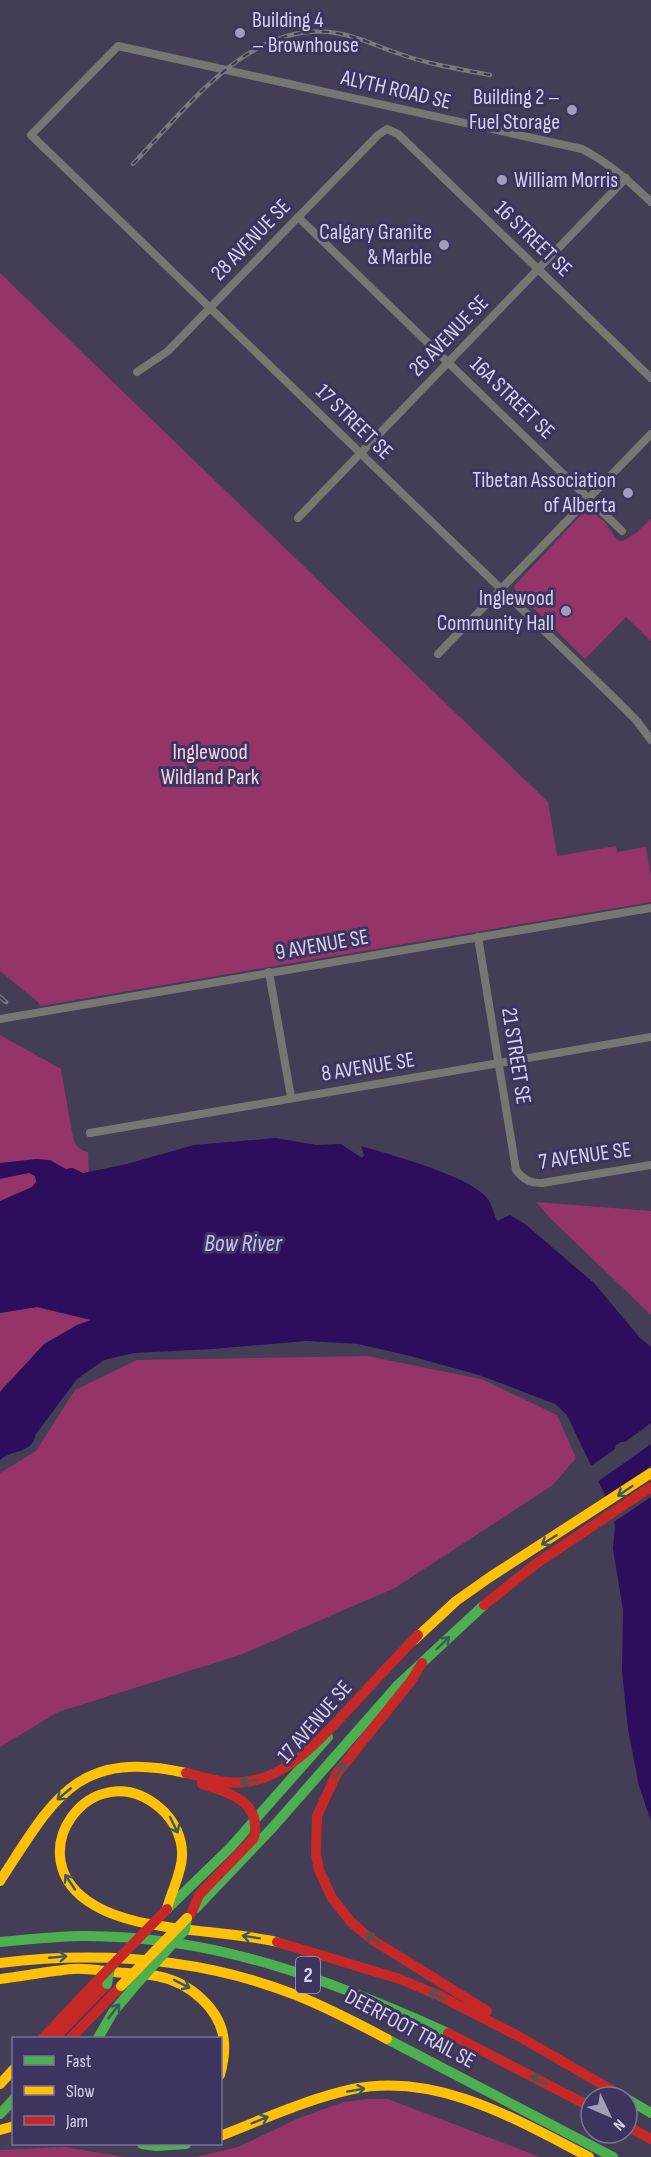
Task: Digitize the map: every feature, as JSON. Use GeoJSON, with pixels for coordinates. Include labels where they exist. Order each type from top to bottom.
{"type":"FeatureCollection","features":[{"type":"Feature","properties":{"kind":"main road","name":"17 AVENUE SE"},"geometry":{"type":"LineString","coordinates":[[72,2037],[281,1819],[397,1686],[484,1605],[651,1473]]}},
{"type":"Feature","properties":{"kind":"main road","name":"17 AVENUE SE"},"geometry":{"type":"LineString","coordinates":[[101,1984],[110,1968],[185,1894],[257,1817],[418,1635],[456,1601],[490,1577],[651,1487]]}},
{"type":"Feature","properties":{"kind":"main road"},"geometry":{"type":"LineString","coordinates":[[0,1881],[40,1819],[56,1800],[95,1773],[114,1767],[139,1765],[240,1783],[251,1782],[273,1773],[326,1732],[418,1635]]}},
{"type":"Feature","properties":{"kind":"main road"},"geometry":{"type":"LineString","coordinates":[[422,1663],[411,1681],[337,1773],[324,1798],[317,1816],[315,1837],[319,1870],[332,1898],[351,1922],[371,1939],[496,2017],[509,2030]]}},
{"type":"Feature","properties":{"kind":"main road"},"geometry":{"type":"LineString","coordinates":[[99,2037],[112,2012],[185,1930],[199,1894],[254,1838],[256,1831],[257,1817],[251,1807],[227,1793],[139,1765]]}},
{"type":"Feature","properties":{"kind":"main road"},"geometry":{"type":"LineString","coordinates":[[167,1910],[182,1861],[181,1841],[172,1818],[155,1803],[142,1795],[130,1792],[119,1791],[96,1796],[78,1809],[66,1826],[62,1837],[61,1864],[65,1875],[80,1895],[105,1911],[128,1919],[282,1943],[411,1984],[509,2030],[603,2085]]}},
{"type":"Feature","properties":{"kind":"main road","name":"DEERFOOT TRAIL SE"},"geometry":{"type":"LineString","coordinates":[[0,1942],[70,1936],[128,1936],[186,1942],[247,1955],[349,1989],[424,2020],[579,2101]]}},
{"type":"Feature","properties":{"kind":"main road","name":"DEERFOOT TRAIL SE"},"geometry":{"type":"LineString","coordinates":[[0,1963],[66,1956],[107,1956],[214,1969],[264,1982],[334,2011],[613,2157]]}},
{"type":"Feature","properties":{"kind":"main road"},"geometry":{"type":"LineString","coordinates":[[0,1979],[75,1969],[170,1978],[198,1994],[217,2015],[225,2042],[222,2067]]}},
{"type":"Feature","properties":{"kind":"main road"},"geometry":{"type":"LineString","coordinates":[[44,2037],[101,1984]]}},
{"type":"Feature","properties":{"kind":"main road"},"geometry":{"type":"LineString","coordinates":[[56,2037],[101,1984]]}},
{"type":"Feature","properties":{"kind":"main road"},"geometry":{"type":"LineString","coordinates":[[0,2084],[12,2071]]}},
{"type":"Feature","properties":{"kind":"main road"},"geometry":{"type":"LineString","coordinates":[[222,2135],[300,2104],[357,2089],[398,2086],[442,2091],[496,2111],[589,2157]]}},
{"type":"Feature","properties":{"kind":"main road"},"geometry":{"type":"LineString","coordinates":[[0,2114],[12,2101]]}},
{"type":"Feature","properties":{"kind":"main road"},"geometry":{"type":"LineString","coordinates":[[149,2145],[171,2145]]}},
{"type":"Feature","properties":{"kind":"street","name":"17 STREET SE"},"geometry":{"type":"LineString","coordinates":[[118,46],[31,135],[614,698],[651,737]]}},
{"type":"Feature","properties":{"kind":"street","name":"ALYTH ROAD SE"},"geometry":{"type":"LineString","coordinates":[[118,46],[582,149],[600,158],[626,178],[651,202]]}},
{"type":"Feature","properties":{"kind":"street","name":"28 AVENUE SE"},"geometry":{"type":"LineString","coordinates":[[137,372],[168,351],[378,135],[387,129]]}},
{"type":"Feature","properties":{"kind":"street","name":"16 STREET SE"},"geometry":{"type":"LineString","coordinates":[[387,129],[398,135],[651,378]]}},
{"type":"Feature","properties":{"kind":"street","name":"26 AVENUE SE"},"geometry":{"type":"LineString","coordinates":[[298,518],[626,178]]}},
{"type":"Feature","properties":{"kind":"street","name":"16A STREET SE"},"geometry":{"type":"LineString","coordinates":[[298,217],[622,531]]}},
{"type":"Feature","properties":{"kind":"street"},"geometry":{"type":"LineString","coordinates":[[438,654],[651,434]]}},
{"type":"Feature","properties":{"kind":"street","name":"9 AVENUE SE"},"geometry":{"type":"LineString","coordinates":[[0,1019],[651,908]]}},
{"type":"Feature","properties":{"kind":"street","name":"21 STREET SE"},"geometry":{"type":"LineString","coordinates":[[478,937],[516,1170],[524,1179]]}},
{"type":"Feature","properties":{"kind":"street"},"geometry":{"type":"LineString","coordinates":[[269,972],[291,1097]]}},
{"type":"Feature","properties":{"kind":"street","name":"8 AVENUE SE"},"geometry":{"type":"LineString","coordinates":[[90,1133],[651,1036]]}},
{"type":"Feature","properties":{"kind":"street","name":"7 AVENUE SE"},"geometry":{"type":"LineString","coordinates":[[524,1179],[533,1183],[542,1183],[651,1165]]}},
{"type":"Feature","properties":{"kind":"green space","name":"Inglewood Wildland Park"},"geometry":{"type":"Polygon","coordinates":[[[0,273],[548,802],[557,856],[616,846],[617,852],[646,847],[651,876],[651,902],[40,1006],[0,971],[0,273]]]}},
{"type":"Feature","properties":{"kind":"green space"},"geometry":{"type":"Polygon","coordinates":[[[592,512],[605,522],[617,540],[623,541],[651,519],[651,641],[626,617],[585,659],[515,590],[514,586],[582,514],[592,512]]]}},
{"type":"Feature","properties":{"kind":"green space"},"geometry":{"type":"Polygon","coordinates":[[[0,1035],[61,1069],[73,1138],[79,1148],[88,1152],[89,1176],[0,1207],[0,1035]]]}},
{"type":"Feature","properties":{"kind":"green space"},"geometry":{"type":"Polygon","coordinates":[[[536,1202],[651,1211],[651,1315],[551,1219],[536,1202]]]}},
{"type":"Feature","properties":{"kind":"green space"},"geometry":{"type":"Polygon","coordinates":[[[37,1307],[92,1320],[71,1329],[5,1385],[0,1392],[0,1313],[37,1307]]]}},
{"type":"Feature","properties":{"kind":"green space"},"geometry":{"type":"Polygon","coordinates":[[[367,1356],[481,1379],[557,1415],[576,1458],[553,1485],[395,1588],[240,1655],[58,1712],[0,1747],[0,1473],[36,1451],[75,1390],[137,1360],[367,1356]]]}},
{"type":"Feature","properties":{"kind":"green space"},"geometry":{"type":"Polygon","coordinates":[[[388,2099],[540,2157],[195,2157],[238,2147],[299,2118],[344,2102],[388,2099]]]}},
{"type":"Feature","properties":{"kind":"green space"},"geometry":{"type":"Polygon","coordinates":[[[64,2147],[126,2157],[0,2157],[0,2150],[64,2147]]]}},
{"type":"Feature","properties":{"kind":"water","name":"Bow River"},"geometry":{"type":"Polygon","coordinates":[[[276,1138],[316,1145],[341,1144],[362,1158],[364,1155],[361,1146],[429,1167],[466,1183],[488,1199],[497,1221],[510,1215],[525,1224],[594,1283],[640,1338],[651,1347],[651,1821],[639,1786],[628,1729],[622,1671],[623,1610],[613,1549],[615,1526],[604,1493],[567,1415],[555,1404],[479,1375],[358,1344],[306,1341],[134,1353],[104,1360],[77,1379],[36,1434],[31,1445],[0,1460],[0,1392],[44,1344],[77,1325],[91,1320],[37,1307],[0,1313],[0,1201],[32,1187],[36,1182],[35,1176],[29,1173],[0,1179],[0,1163],[36,1159],[50,1160],[66,1169],[73,1168],[83,1173],[127,1164],[194,1145],[276,1138]]]}},
{"type":"Feature","properties":{"kind":"pier"},"geometry":{"type":"Polygon","coordinates":[[[651,1423],[651,1444],[596,1483],[588,1468],[615,1449],[616,1445],[625,1442],[651,1423]]]}},
{"type":"Feature","properties":{"kind":"pier"},"geometry":{"type":"Polygon","coordinates":[[[651,1466],[651,1497],[611,1524],[603,1498],[651,1466]]]}},
{"type":"Feature","properties":{"kind":"railway"},"geometry":{"type":"LineString","coordinates":[[133,164],[175,118],[222,73],[248,54],[275,40],[305,32],[344,34],[420,60],[490,75]]}},
{"type":"Feature","properties":{"kind":"railway"},"geometry":{"type":"LineString","coordinates":[[0,997],[6,1002]]}},
{"type":"Feature","properties":{"kind":"traffic: fast"},"geometry":{"type":"LineString","coordinates":[[196,1908],[273,1827],[397,1686],[484,1605]]}},
{"type":"Feature","properties":{"kind":"traffic: fast"},"geometry":{"type":"LineString","coordinates":[[167,1909],[230,1848],[328,1737]]}},
{"type":"Feature","properties":{"kind":"traffic: fast"},"geometry":{"type":"LineString","coordinates":[[134,1987],[185,1930],[187,1918]]}},
{"type":"Feature","properties":{"kind":"traffic: fast"},"geometry":{"type":"LineString","coordinates":[[0,1942],[72,1936],[131,1938],[178,1943],[225,1952],[270,1964],[360,1995],[448,2033]]}},
{"type":"Feature","properties":{"kind":"traffic: fast"},"geometry":{"type":"LineString","coordinates":[[107,1984],[110,1968]]}},
{"type":"Feature","properties":{"kind":"traffic: fast"},"geometry":{"type":"LineString","coordinates":[[99,2037],[113,2012],[134,1987]]}},
{"type":"Feature","properties":{"kind":"traffic: fast"},"geometry":{"type":"LineString","coordinates":[[387,2039],[613,2157]]}},
{"type":"Feature","properties":{"kind":"traffic: fast"},"geometry":{"type":"LineString","coordinates":[[0,2114],[12,2101]]}},
{"type":"Feature","properties":{"kind":"traffic: fast"},"geometry":{"type":"LineString","coordinates":[[639,2106],[651,2113]]}},
{"type":"Feature","properties":{"kind":"traffic: fast"},"geometry":{"type":"LineString","coordinates":[[149,2145],[171,2145]]}},
{"type":"Feature","properties":{"kind":"traffic: slow"},"geometry":{"type":"LineString","coordinates":[[414,1640],[456,1601],[490,1577],[651,1473]]}},
{"type":"Feature","properties":{"kind":"traffic: slow"},"geometry":{"type":"LineString","coordinates":[[0,1881],[36,1826],[72,1787],[93,1775],[118,1768],[149,1767],[186,1773]]}},
{"type":"Feature","properties":{"kind":"traffic: slow"},"geometry":{"type":"LineString","coordinates":[[167,1909],[182,1857],[179,1836],[169,1818],[160,1808],[135,1794],[110,1792],[88,1801],[72,1817],[62,1838],[61,1862],[71,1885],[94,1905],[134,1921],[158,1926],[277,1942]]}},
{"type":"Feature","properties":{"kind":"traffic: slow"},"geometry":{"type":"LineString","coordinates":[[121,1986],[187,1918]]}},
{"type":"Feature","properties":{"kind":"traffic: slow"},"geometry":{"type":"LineString","coordinates":[[0,1963],[38,1959],[113,1958],[187,1965],[224,1973],[296,1995],[387,2039]]}},
{"type":"Feature","properties":{"kind":"traffic: slow"},"geometry":{"type":"LineString","coordinates":[[0,1979],[84,1969],[152,1975],[169,1979],[181,1984],[202,1999],[217,2019],[222,2031],[224,2047],[222,2067]]}},
{"type":"Feature","properties":{"kind":"traffic: slow"},"geometry":{"type":"LineString","coordinates":[[0,2084],[12,2071]]}},
{"type":"Feature","properties":{"kind":"traffic: slow"},"geometry":{"type":"LineString","coordinates":[[222,2135],[336,2093],[385,2086],[416,2087],[446,2093],[476,2103],[534,2128],[589,2157]]}},
{"type":"Feature","properties":{"kind":"traffic: slow"},"geometry":{"type":"LineString","coordinates":[[0,2130],[12,2127]]}},
{"type":"Feature","properties":{"kind":"traffic: jam"},"geometry":{"type":"LineString","coordinates":[[484,1605],[537,1563],[651,1487]]}},
{"type":"Feature","properties":{"kind":"traffic: jam"},"geometry":{"type":"LineString","coordinates":[[186,1773],[223,1782],[238,1783],[262,1778],[278,1771],[293,1762],[321,1738],[418,1635]]}},
{"type":"Feature","properties":{"kind":"traffic: jam"},"geometry":{"type":"LineString","coordinates":[[422,1663],[411,1681],[337,1773],[317,1816],[316,1854],[319,1870],[332,1898],[351,1922],[371,1939],[487,2011]]}},
{"type":"Feature","properties":{"kind":"traffic: jam"},"geometry":{"type":"LineString","coordinates":[[191,1914],[199,1895],[254,1838],[255,1826],[249,1807],[223,1791],[202,1784]]}},
{"type":"Feature","properties":{"kind":"traffic: jam"},"geometry":{"type":"LineString","coordinates":[[95,1983],[167,1909]]}},
{"type":"Feature","properties":{"kind":"traffic: jam"},"geometry":{"type":"LineString","coordinates":[[277,1942],[400,1979],[440,1996],[520,2037],[603,2085]]}},
{"type":"Feature","properties":{"kind":"traffic: jam"},"geometry":{"type":"LineString","coordinates":[[44,2037],[95,1983]]}},
{"type":"Feature","properties":{"kind":"traffic: jam"},"geometry":{"type":"LineString","coordinates":[[56,2037],[107,1984]]}},
{"type":"Feature","properties":{"kind":"traffic: jam"},"geometry":{"type":"LineString","coordinates":[[72,2037],[121,1986]]}},
{"type":"Feature","properties":{"kind":"traffic: jam"},"geometry":{"type":"LineString","coordinates":[[448,2033],[579,2101]]}},
{"type":"Feature","properties":{"kind":"traffic: jam"},"geometry":{"type":"LineString","coordinates":[[639,2132],[651,2139]]}},
{"type":"Feature","properties":{"kind":"place","name":"Building 4 – Brownhouse"},"geometry":{"type":"Point","coordinates":[240,33]}},
{"type":"Feature","properties":{"kind":"place","name":"Building 2 – Fuel Storage"},"geometry":{"type":"Point","coordinates":[572,110]}},
{"type":"Feature","properties":{"kind":"place","name":"William Morris"},"geometry":{"type":"Point","coordinates":[502,180]}},
{"type":"Feature","properties":{"kind":"place","name":"Calgary Granite & Marble"},"geometry":{"type":"Point","coordinates":[444,245]}},
{"type":"Feature","properties":{"kind":"place","name":"Tibetan Association of Alberta"},"geometry":{"type":"Point","coordinates":[628,493]}},
{"type":"Feature","properties":{"kind":"place","name":"Inglewood Community Hall"},"geometry":{"type":"Point","coordinates":[566,611]}}]}
